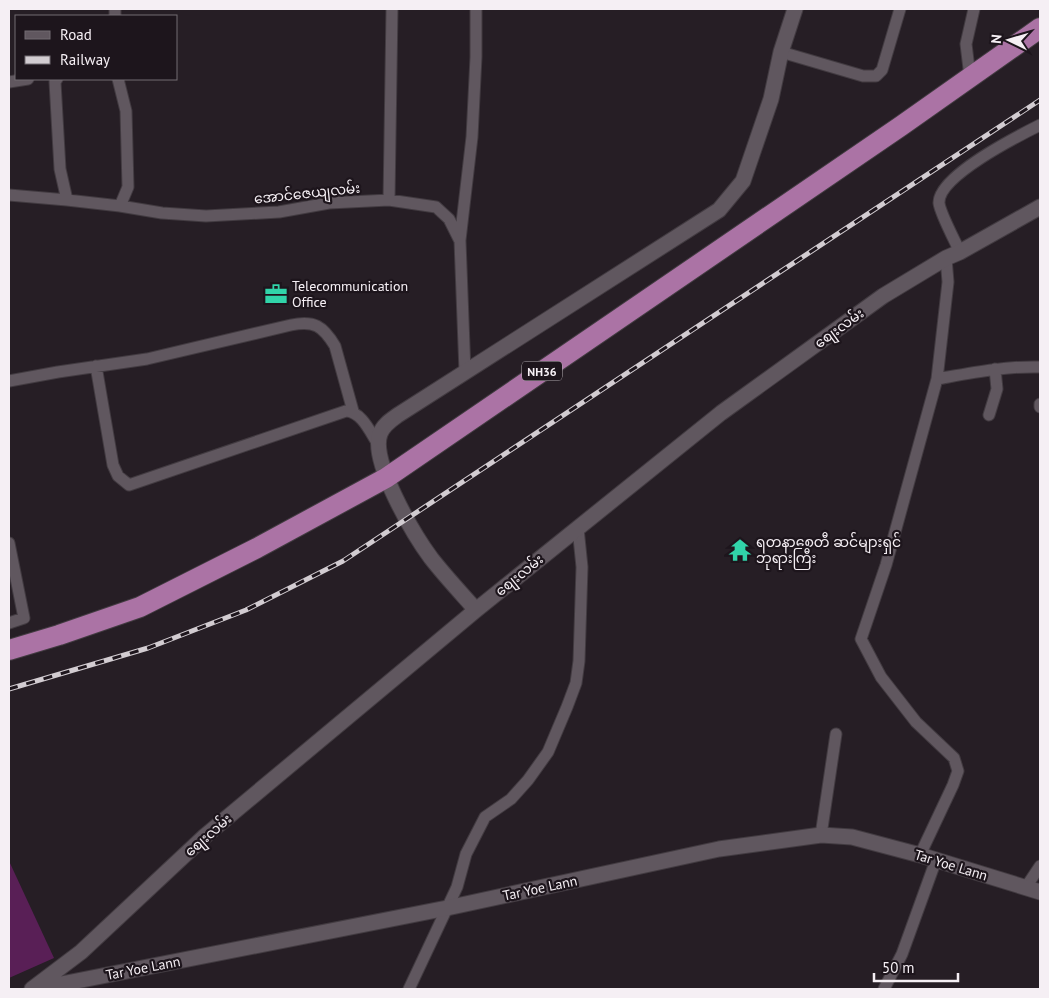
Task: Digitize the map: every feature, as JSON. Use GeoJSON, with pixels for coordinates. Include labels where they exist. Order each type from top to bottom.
{"type":"FeatureCollection","features":[{"type":"Feature","properties":{"kind":"highway","name":"NH36"},"geometry":{"type":"LineString","coordinates":[[9,650],[140,607],[257,548],[386,478],[1040,28]]}},
{"type":"Feature","properties":{"kind":"main road"},"geometry":{"type":"LineString","coordinates":[[476,610],[430,557],[386,478],[381,465],[378,444],[384,426],[392,419],[719,210],[743,181],[771,99],[795,9]]}},
{"type":"Feature","properties":{"kind":"main road","name":"စျေးလမ်း"},"geometry":{"type":"LineString","coordinates":[[32,989],[81,952],[205,836],[476,610],[720,413],[883,296],[946,258],[1040,207]]}},
{"type":"Feature","properties":{"kind":"main road","name":"Tar Yoe Lann"},"geometry":{"type":"LineString","coordinates":[[36,989],[447,908],[719,849],[821,835],[852,837],[1033,889]]}},
{"type":"Feature","properties":{"kind":"street"},"geometry":{"type":"LineString","coordinates":[[389,200],[392,9]]}},
{"type":"Feature","properties":{"kind":"street"},"geometry":{"type":"LineString","coordinates":[[460,241],[472,137],[476,9]]}},
{"type":"Feature","properties":{"kind":"street"},"geometry":{"type":"LineString","coordinates":[[782,52],[863,76],[876,76],[882,70],[900,9]]}},
{"type":"Feature","properties":{"kind":"street"},"geometry":{"type":"LineString","coordinates":[[970,77],[966,44],[974,9]]}},
{"type":"Feature","properties":{"kind":"street"},"geometry":{"type":"LineString","coordinates":[[9,82],[22,80]]}},
{"type":"Feature","properties":{"kind":"street"},"geometry":{"type":"LineString","coordinates":[[56,80],[60,169],[67,200]]}},
{"type":"Feature","properties":{"kind":"street"},"geometry":{"type":"LineString","coordinates":[[118,80],[126,111],[128,187],[120,206]]}},
{"type":"Feature","properties":{"kind":"street"},"geometry":{"type":"LineString","coordinates":[[960,252],[939,204],[940,194],[945,187],[970,165],[1040,125]]}},
{"type":"Feature","properties":{"kind":"street","name":"အောင်ဇေယျလမ်း"},"geometry":{"type":"LineString","coordinates":[[9,195],[206,216],[279,212],[329,203],[389,200],[436,207],[449,219],[460,241],[465,372]]}},
{"type":"Feature","properties":{"kind":"street"},"geometry":{"type":"LineString","coordinates":[[920,855],[958,771],[954,758],[916,722],[881,677],[861,639],[886,565],[937,379],[948,282],[946,258]]}},
{"type":"Feature","properties":{"kind":"street"},"geometry":{"type":"LineString","coordinates":[[9,381],[147,359],[302,323],[313,324],[322,328],[335,346],[353,411],[364,422],[378,444]]}},
{"type":"Feature","properties":{"kind":"street"},"geometry":{"type":"LineString","coordinates":[[96,366],[113,465],[118,476],[129,486],[336,413],[353,411]]}},
{"type":"Feature","properties":{"kind":"street"},"geometry":{"type":"LineString","coordinates":[[937,379],[995,369],[1040,367]]}},
{"type":"Feature","properties":{"kind":"street"},"geometry":{"type":"LineString","coordinates":[[989,416],[997,389],[995,369]]}},
{"type":"Feature","properties":{"kind":"street"},"geometry":{"type":"LineString","coordinates":[[409,989],[457,887],[466,854],[485,817],[511,799],[528,780],[548,752],[568,707],[576,683],[579,661],[582,566],[578,528]]}},
{"type":"Feature","properties":{"kind":"street"},"geometry":{"type":"LineString","coordinates":[[9,543],[24,618],[9,623]]}},
{"type":"Feature","properties":{"kind":"street"},"geometry":{"type":"LineString","coordinates":[[821,835],[836,734]]}},
{"type":"Feature","properties":{"kind":"street"},"geometry":{"type":"LineString","coordinates":[[884,989],[902,954],[936,860]]}},
{"type":"Feature","properties":{"kind":"street"},"geometry":{"type":"LineString","coordinates":[[1033,889],[1040,866]]}},
{"type":"Feature","properties":{"kind":"shaded area"},"geometry":{"type":"Polygon","coordinates":[[[9,861],[54,958],[9,978],[9,861]]]}},
{"type":"Feature","properties":{"kind":"railway"},"geometry":{"type":"LineString","coordinates":[[9,689],[148,648],[246,610],[343,561],[1040,100]]}},
{"type":"Feature","properties":{"kind":"place","name":"Telecommunication Office"},"geometry":{"type":"Point","coordinates":[276,294]}},
{"type":"Feature","properties":{"kind":"place","name":"ရတနာစေတီ ဆင်များရှင် ဘုရားကြီး"},"geometry":{"type":"Point","coordinates":[740,550]}}]}
